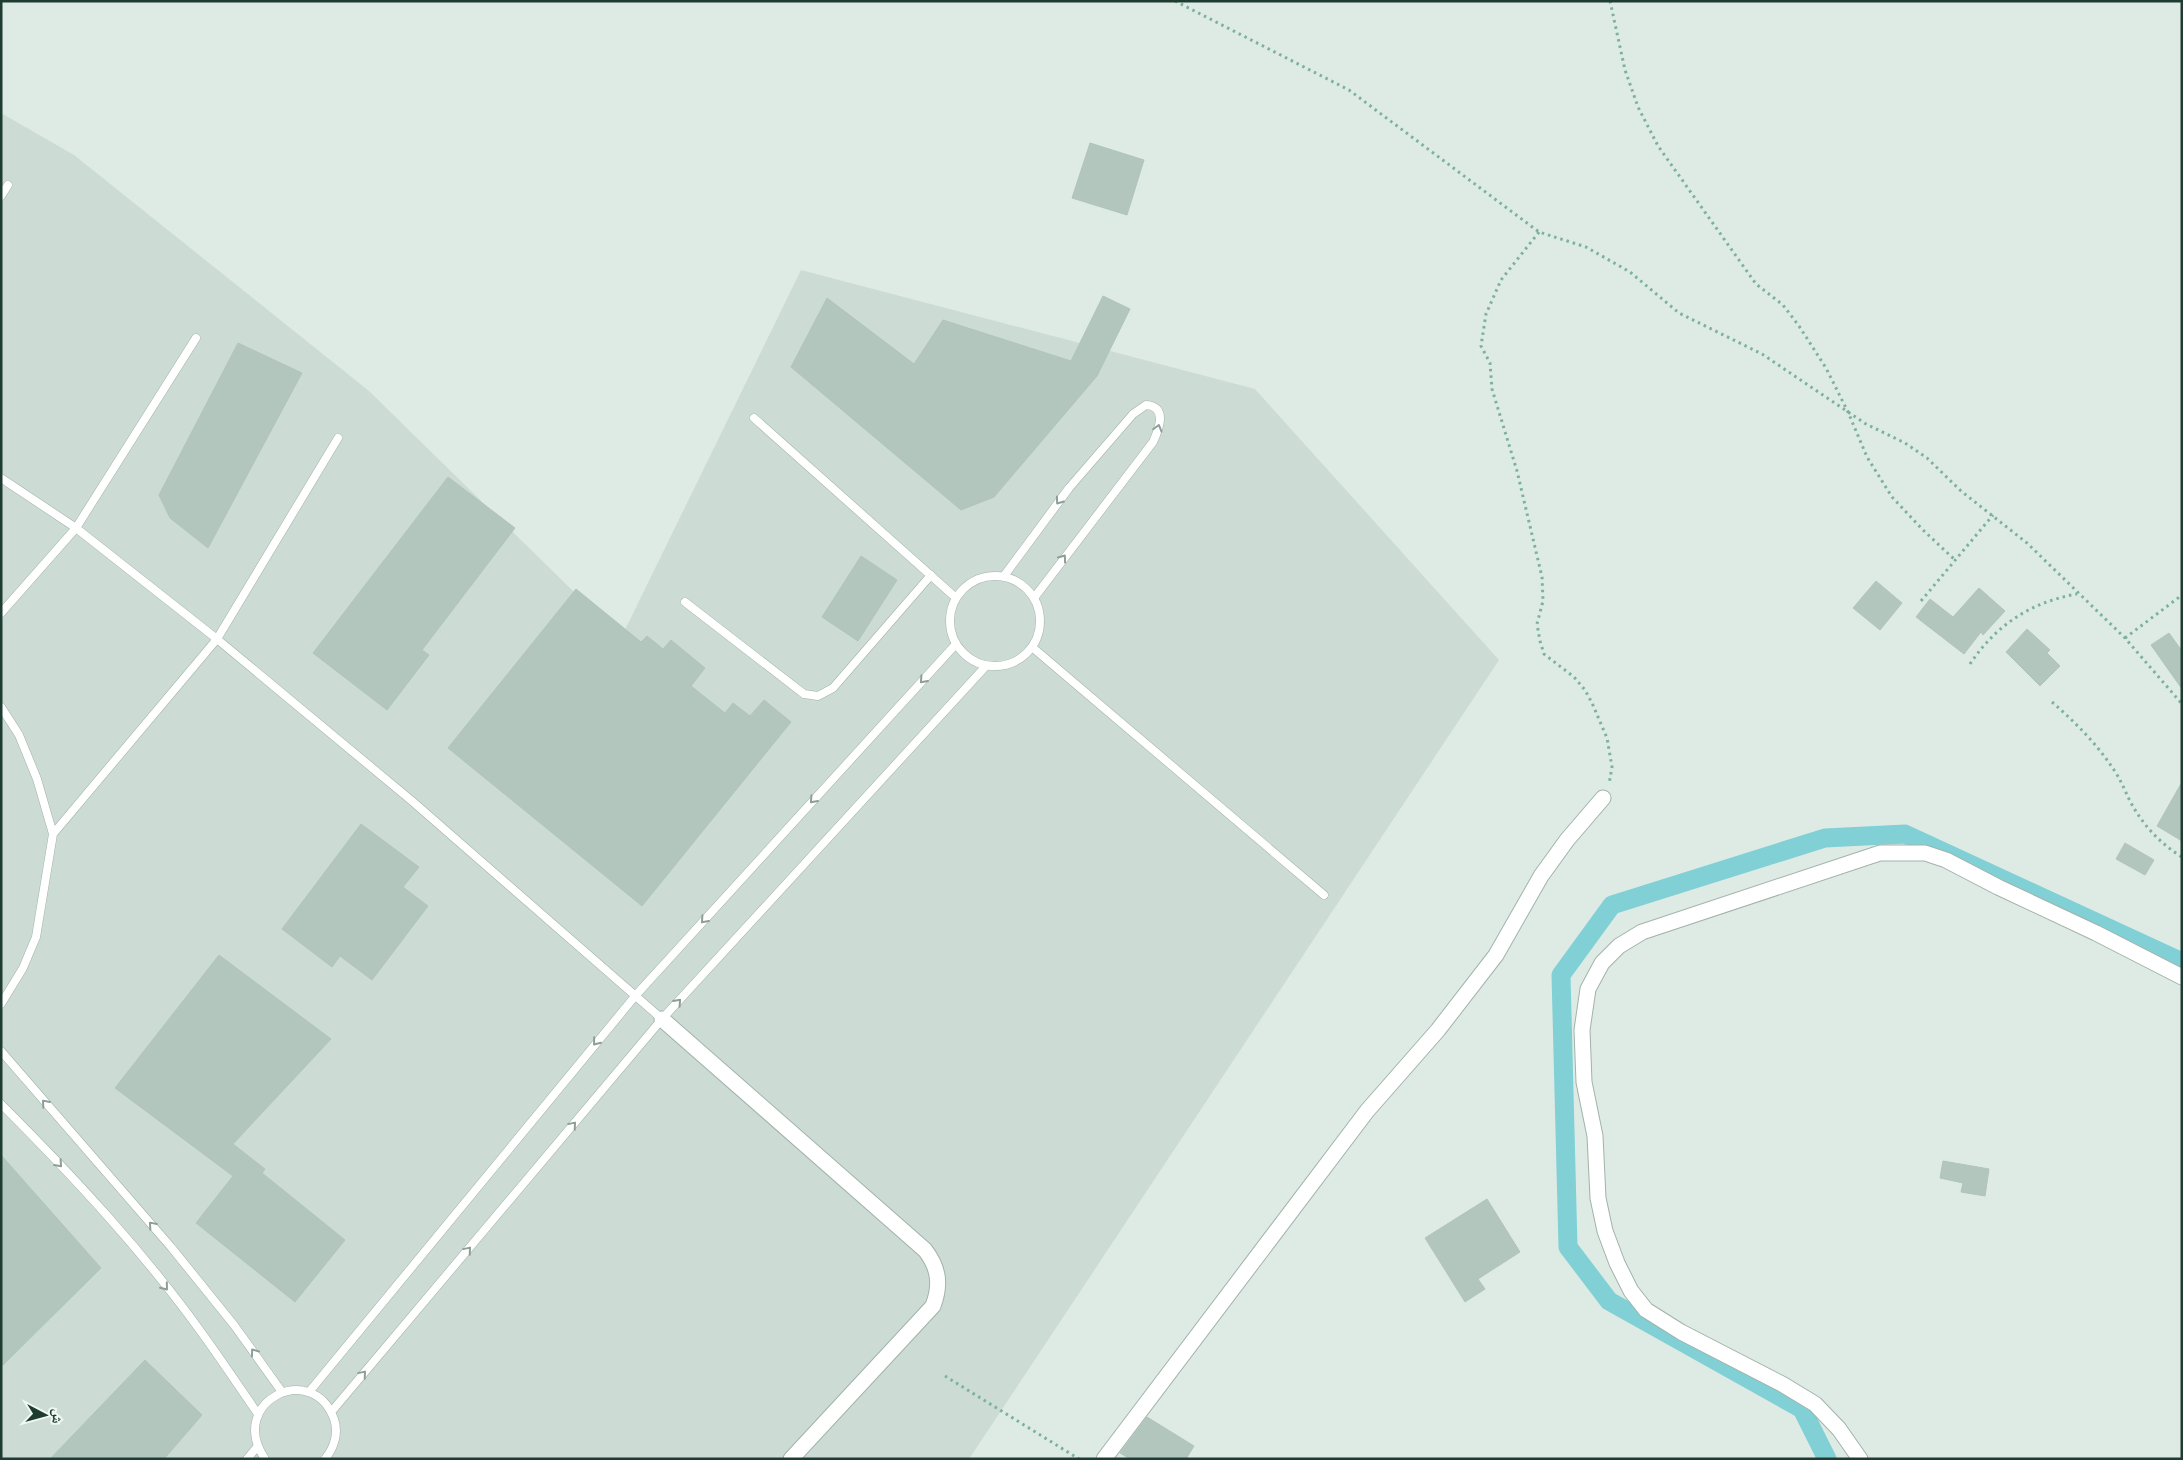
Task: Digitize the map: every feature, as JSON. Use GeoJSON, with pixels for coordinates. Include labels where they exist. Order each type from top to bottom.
{"type":"FeatureCollection","features":[{"type":"Feature","properties":{"kind":"street"},"geometry":{"type":"LineString","coordinates":[[1104,1459],[1367,1111],[1438,1030],[1496,955],[1545,870],[1567,840],[1603,798]]}},
{"type":"Feature","properties":{"kind":"street"},"geometry":{"type":"LineString","coordinates":[[1860,1459],[1839,1429],[1815,1404],[1782,1384],[1681,1332],[1646,1310],[1631,1290],[1617,1263],[1605,1232],[1598,1198],[1594,1136],[1584,1082],[1582,1030],[1588,989],[1602,962],[1619,946],[1642,932],[1708,909],[1880,853],[1925,853],[1946,860],[2182,977]]}},
{"type":"Feature","properties":{"kind":"street"},"geometry":{"type":"LineString","coordinates":[[662,1019],[925,1250],[937,1271],[938,1289],[933,1306],[791,1459]]}},
{"type":"Feature","properties":{"kind":"lane"},"geometry":{"type":"LineString","coordinates":[[1,196],[8,185]]}},
{"type":"Feature","properties":{"kind":"lane"},"geometry":{"type":"LineString","coordinates":[[1,613],[76,528],[196,338]]}},
{"type":"Feature","properties":{"kind":"lane"},"geometry":{"type":"LineString","coordinates":[[1004,576],[1069,488],[1133,414],[1146,405],[1156,407],[1160,412],[1161,421],[1153,442],[1034,598]]}},
{"type":"Feature","properties":{"kind":"lane"},"geometry":{"type":"LineString","coordinates":[[754,418],[956,597]]}},
{"type":"Feature","properties":{"kind":"lane"},"geometry":{"type":"LineString","coordinates":[[53,834],[217,639],[338,438]]}},
{"type":"Feature","properties":{"kind":"lane"},"geometry":{"type":"LineString","coordinates":[[1,478],[76,528],[217,639],[412,801],[662,1019]]}},
{"type":"Feature","properties":{"kind":"lane"},"geometry":{"type":"LineString","coordinates":[[685,602],[804,694],[818,696],[833,688],[931,575]]}},
{"type":"Feature","properties":{"kind":"lane"},"geometry":{"type":"LineString","coordinates":[[984,576],[1004,576],[1021,584],[1034,598],[1040,614],[1039,631],[1032,647],[1019,659],[1003,666],[986,666],[964,654],[956,644],[950,629],[950,613],[956,597],[966,585],[984,576]]}},
{"type":"Feature","properties":{"kind":"lane"},"geometry":{"type":"LineString","coordinates":[[309,1392],[636,995],[956,644]]}},
{"type":"Feature","properties":{"kind":"lane"},"geometry":{"type":"LineString","coordinates":[[1032,647],[1324,895]]}},
{"type":"Feature","properties":{"kind":"lane"},"geometry":{"type":"LineString","coordinates":[[332,1411],[662,1019],[986,666]]}},
{"type":"Feature","properties":{"kind":"lane"},"geometry":{"type":"LineString","coordinates":[[1,707],[23,744],[37,779],[53,834],[36,937],[23,968],[1,1004]]}},
{"type":"Feature","properties":{"kind":"lane"},"geometry":{"type":"LineString","coordinates":[[1,1051],[171,1247],[234,1325],[282,1392]]}},
{"type":"Feature","properties":{"kind":"lane"},"geometry":{"type":"LineString","coordinates":[[1,1104],[50,1153],[128,1240],[203,1334],[258,1414]]}},
{"type":"Feature","properties":{"kind":"lane"},"geometry":{"type":"LineString","coordinates":[[265,1459],[257,1447],[254,1436],[258,1414],[268,1400],[282,1392],[295,1390],[309,1392],[322,1399],[332,1411],[336,1424],[336,1438],[332,1451],[325,1459]]}},
{"type":"Feature","properties":{"kind":"lane"},"geometry":{"type":"LineString","coordinates":[[247,1459],[257,1447]]}},
{"type":"Feature","properties":{"kind":"path"},"geometry":{"type":"LineString","coordinates":[[1175,1],[1349,90],[1539,232],[1586,247],[1630,272],[1680,313],[1762,354],[1866,424],[1905,443],[1927,458],[1961,491],[2027,543],[2125,638],[2182,704]]}},
{"type":"Feature","properties":{"kind":"path"},"geometry":{"type":"LineString","coordinates":[[1610,1],[1625,70],[1638,107],[1658,146],[1756,284],[1784,305],[1799,326],[1826,368],[1848,412],[1867,457],[1892,496],[1917,525],[1955,560]]}},
{"type":"Feature","properties":{"kind":"path"},"geometry":{"type":"LineString","coordinates":[[1539,232],[1501,280],[1486,314],[1481,346],[1490,363],[1492,389],[1517,471],[1542,577],[1543,601],[1537,624],[1540,641],[1544,654],[1574,677],[1585,690],[1607,738],[1612,767],[1609,784],[1603,798]]}},
{"type":"Feature","properties":{"kind":"path"},"geometry":{"type":"LineString","coordinates":[[1921,601],[1993,515]]}},
{"type":"Feature","properties":{"kind":"path"},"geometry":{"type":"LineString","coordinates":[[1970,664],[1990,638],[2016,617],[2046,602],[2078,594]]}},
{"type":"Feature","properties":{"kind":"path"},"geometry":{"type":"LineString","coordinates":[[2125,638],[2182,595]]}},
{"type":"Feature","properties":{"kind":"path"},"geometry":{"type":"LineString","coordinates":[[2052,702],[2083,731],[2105,757],[2145,824],[2166,846],[2182,858]]}},
{"type":"Feature","properties":{"kind":"path"},"geometry":{"type":"LineString","coordinates":[[945,1376],[1079,1459]]}},
{"type":"Feature","properties":{"kind":"shaded area"},"geometry":{"type":"Polygon","coordinates":[[[1,113],[74,155],[369,391],[621,638],[801,270],[1255,389],[1499,660],[969,1459],[1,1459],[1,113]]]}},
{"type":"Feature","properties":{"kind":"building"},"geometry":{"type":"Polygon","coordinates":[[[1090,143],[1144,160],[1127,215],[1072,198],[1090,143]]]}},
{"type":"Feature","properties":{"kind":"building"},"geometry":{"type":"Polygon","coordinates":[[[1103,296],[1130,309],[1097,376],[994,497],[961,510],[791,367],[827,298],[914,364],[943,320],[1071,361],[1103,296]]]}},
{"type":"Feature","properties":{"kind":"building"},"geometry":{"type":"Polygon","coordinates":[[[238,343],[302,373],[208,548],[170,518],[159,495],[238,343]]]}},
{"type":"Feature","properties":{"kind":"building"},"geometry":{"type":"Polygon","coordinates":[[[448,477],[515,528],[422,650],[429,655],[387,710],[313,653],[448,477]]]}},
{"type":"Feature","properties":{"kind":"building"},"geometry":{"type":"Polygon","coordinates":[[[861,556],[897,580],[858,641],[822,617],[861,556]]]}},
{"type":"Feature","properties":{"kind":"building"},"geometry":{"type":"Polygon","coordinates":[[[1876,581],[1902,603],[1880,630],[1853,608],[1876,581]]]}},
{"type":"Feature","properties":{"kind":"building"},"geometry":{"type":"Polygon","coordinates":[[[1979,588],[2005,611],[1983,635],[1981,632],[1964,654],[1916,617],[1930,599],[1953,617],[1979,588]]]}},
{"type":"Feature","properties":{"kind":"building"},"geometry":{"type":"Polygon","coordinates":[[[576,589],[641,642],[647,636],[663,649],[671,640],[705,668],[691,686],[725,713],[733,703],[750,716],[764,700],[791,722],[642,906],[448,748],[576,589]]]}},
{"type":"Feature","properties":{"kind":"building"},"geometry":{"type":"Polygon","coordinates":[[[2027,629],[2050,650],[2047,653],[2060,666],[2040,686],[2006,652],[2027,629]]]}},
{"type":"Feature","properties":{"kind":"building"},"geometry":{"type":"Polygon","coordinates":[[[2169,633],[2182,651],[2182,689],[2151,645],[2169,633]]]}},
{"type":"Feature","properties":{"kind":"building"},"geometry":{"type":"Polygon","coordinates":[[[2182,782],[2182,841],[2157,826],[2182,782]]]}},
{"type":"Feature","properties":{"kind":"building"},"geometry":{"type":"Polygon","coordinates":[[[361,824],[419,867],[403,887],[428,906],[372,980],[340,956],[332,967],[282,929],[361,824]]]}},
{"type":"Feature","properties":{"kind":"building"},"geometry":{"type":"Polygon","coordinates":[[[2125,843],[2154,860],[2145,875],[2116,859],[2125,843]]]}},
{"type":"Feature","properties":{"kind":"building"},"geometry":{"type":"Polygon","coordinates":[[[219,955],[331,1039],[233,1144],[265,1169],[262,1173],[345,1240],[295,1302],[196,1223],[233,1176],[115,1088],[219,955]]]}},
{"type":"Feature","properties":{"kind":"building"},"geometry":{"type":"Polygon","coordinates":[[[1,1155],[101,1268],[1,1367],[1,1155]]]}},
{"type":"Feature","properties":{"kind":"building"},"geometry":{"type":"Polygon","coordinates":[[[1943,1161],[1989,1169],[1985,1196],[1961,1192],[1963,1183],[1940,1178],[1943,1161]]]}},
{"type":"Feature","properties":{"kind":"building"},"geometry":{"type":"Polygon","coordinates":[[[1487,1199],[1520,1252],[1478,1279],[1485,1289],[1465,1302],[1425,1238],[1487,1199]]]}},
{"type":"Feature","properties":{"kind":"building"},"geometry":{"type":"Polygon","coordinates":[[[145,1360],[202,1415],[164,1459],[50,1459],[145,1360]]]}},
{"type":"Feature","properties":{"kind":"building"},"geometry":{"type":"Polygon","coordinates":[[[1147,1417],[1194,1446],[1186,1459],[1130,1459],[1120,1453],[1147,1417]]]}},
{"type":"Feature","properties":{"kind":"waterway"},"geometry":{"type":"LineString","coordinates":[[1827,1459],[1802,1409],[1609,1301],[1568,1247],[1561,975],[1612,905],[1825,838],[1905,834],[2182,962]]}}]}
